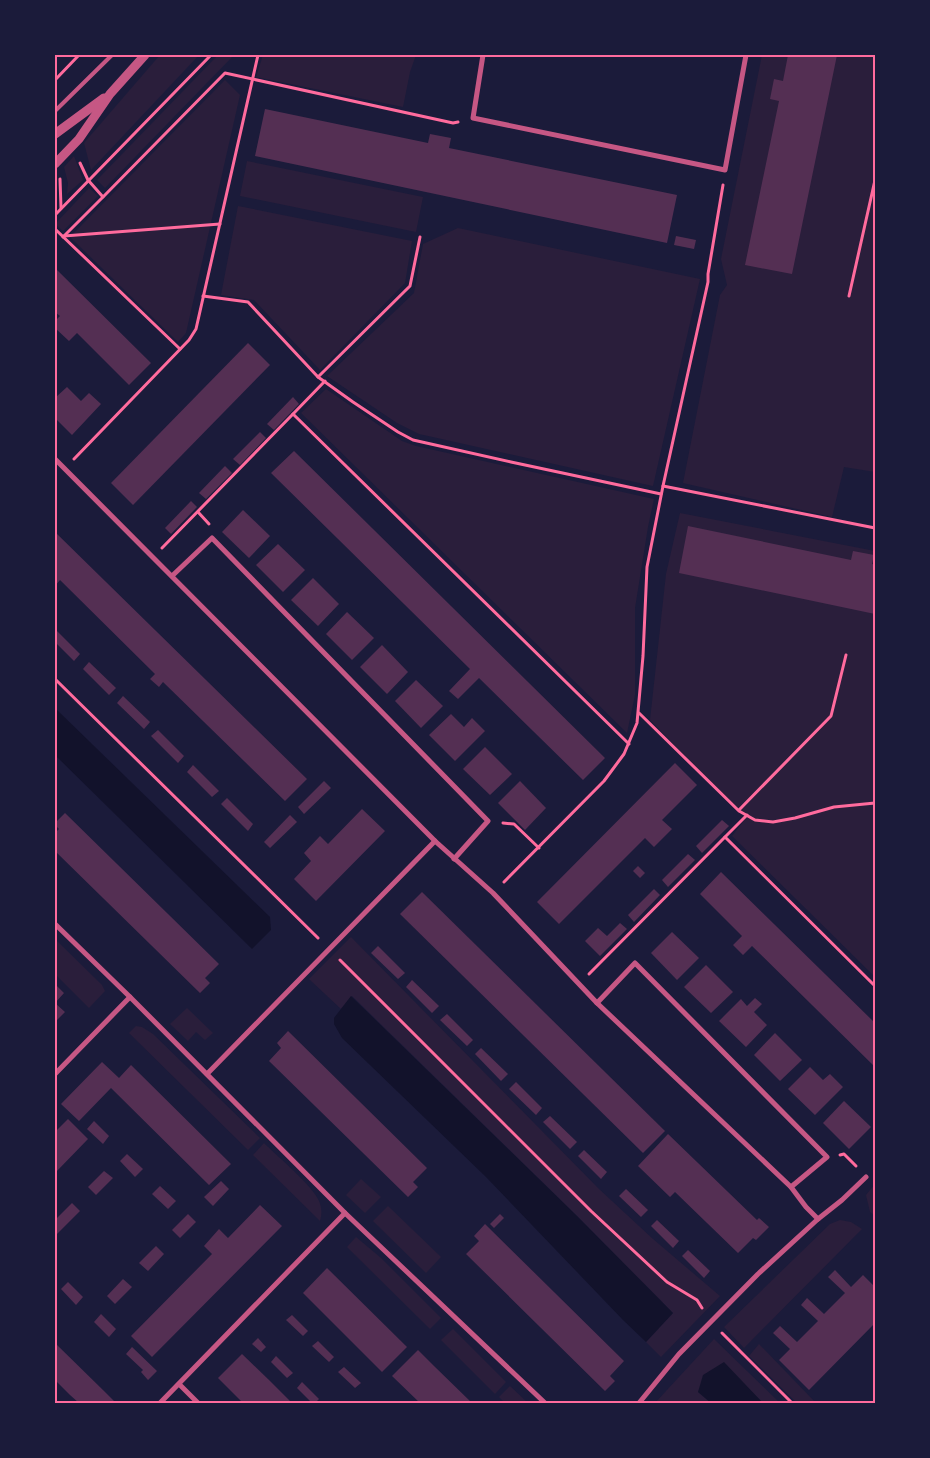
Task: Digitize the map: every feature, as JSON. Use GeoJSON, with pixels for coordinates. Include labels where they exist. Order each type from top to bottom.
{"type":"FeatureCollection","features":[{"type":"Feature","properties":{"kind":"street"},"geometry":{"type":"LineString","coordinates":[[55,164],[79,139],[110,94],[145,55]]}},
{"type":"Feature","properties":{"kind":"street"},"geometry":{"type":"LineString","coordinates":[[483,55],[473,118],[725,170],[746,55]]}},
{"type":"Feature","properties":{"kind":"street"},"geometry":{"type":"LineString","coordinates":[[55,134],[110,94]]}},
{"type":"Feature","properties":{"kind":"street"},"geometry":{"type":"LineString","coordinates":[[55,459],[454,859],[493,893],[578,985],[791,1186],[806,1207],[818,1219]]}},
{"type":"Feature","properties":{"kind":"street"},"geometry":{"type":"LineString","coordinates":[[172,576],[212,538],[488,821],[454,859]]}},
{"type":"Feature","properties":{"kind":"street"},"geometry":{"type":"LineString","coordinates":[[207,1074],[435,840]]}},
{"type":"Feature","properties":{"kind":"street"},"geometry":{"type":"LineString","coordinates":[[55,924],[345,1213],[545,1403]]}},
{"type":"Feature","properties":{"kind":"street"},"geometry":{"type":"LineString","coordinates":[[597,1003],[636,963],[827,1157],[791,1186]]}},
{"type":"Feature","properties":{"kind":"street"},"geometry":{"type":"LineString","coordinates":[[55,1074],[130,997]]}},
{"type":"Feature","properties":{"kind":"street"},"geometry":{"type":"LineString","coordinates":[[639,1403],[679,1354],[758,1274],[866,1177]]}},
{"type":"Feature","properties":{"kind":"street"},"geometry":{"type":"LineString","coordinates":[[160,1403],[345,1213]]}},
{"type":"Feature","properties":{"kind":"street"},"geometry":{"type":"LineString","coordinates":[[179,1384],[198,1403]]}},
{"type":"Feature","properties":{"kind":"lane"},"geometry":{"type":"LineString","coordinates":[[55,111],[112,55]]}},
{"type":"Feature","properties":{"kind":"path"},"geometry":{"type":"LineString","coordinates":[[55,80],[79,55]]}},
{"type":"Feature","properties":{"kind":"path"},"geometry":{"type":"LineString","coordinates":[[55,215],[211,55]]}},
{"type":"Feature","properties":{"kind":"path"},"geometry":{"type":"LineString","coordinates":[[65,468],[189,340],[196,328],[258,55]]}},
{"type":"Feature","properties":{"kind":"path"},"geometry":{"type":"LineString","coordinates":[[62,236],[104,197],[225,73],[454,123],[473,118]]}},
{"type":"Feature","properties":{"kind":"path"},"geometry":{"type":"LineString","coordinates":[[55,164],[60,179],[61,208]]}},
{"type":"Feature","properties":{"kind":"path"},"geometry":{"type":"LineString","coordinates":[[493,893],[604,781],[624,754],[637,723],[647,567],[661,494],[708,282],[725,170]]}},
{"type":"Feature","properties":{"kind":"path"},"geometry":{"type":"LineString","coordinates":[[849,296],[875,180]]}},
{"type":"Feature","properties":{"kind":"path"},"geometry":{"type":"LineString","coordinates":[[62,236],[220,224]]}},
{"type":"Feature","properties":{"kind":"path"},"geometry":{"type":"LineString","coordinates":[[55,229],[180,349]]}},
{"type":"Feature","properties":{"kind":"path"},"geometry":{"type":"LineString","coordinates":[[318,377],[410,286],[420,237]]}},
{"type":"Feature","properties":{"kind":"path"},"geometry":{"type":"LineString","coordinates":[[203,296],[248,302],[318,377],[398,432],[413,440],[661,494]]}},
{"type":"Feature","properties":{"kind":"path"},"geometry":{"type":"LineString","coordinates":[[153,557],[324,382]]}},
{"type":"Feature","properties":{"kind":"path"},"geometry":{"type":"LineString","coordinates":[[293,414],[629,744]]}},
{"type":"Feature","properties":{"kind":"path"},"geometry":{"type":"LineString","coordinates":[[663,486],[875,528]]}},
{"type":"Feature","properties":{"kind":"path"},"geometry":{"type":"LineString","coordinates":[[739,810],[831,716],[846,655]]}},
{"type":"Feature","properties":{"kind":"path"},"geometry":{"type":"LineString","coordinates":[[55,679],[591,1211],[667,1282],[697,1300],[711,1322],[792,1403]]}},
{"type":"Feature","properties":{"kind":"path"},"geometry":{"type":"LineString","coordinates":[[638,712],[739,810],[754,820],[773,822],[834,807],[875,803]]}},
{"type":"Feature","properties":{"kind":"path"},"geometry":{"type":"LineString","coordinates":[[578,985],[747,815]]}},
{"type":"Feature","properties":{"kind":"path"},"geometry":{"type":"LineString","coordinates":[[488,821],[514,824],[538,848]]}},
{"type":"Feature","properties":{"kind":"path"},"geometry":{"type":"LineString","coordinates":[[725,837],[875,986]]}},
{"type":"Feature","properties":{"kind":"path"},"geometry":{"type":"LineString","coordinates":[[827,1157],[844,1154],[866,1177]]}},
{"type":"Feature","properties":{"kind":"shaded area"},"geometry":{"type":"Polygon","coordinates":[[[160,55],[199,55],[91,170],[84,143],[160,55]]]}},
{"type":"Feature","properties":{"kind":"shaded area"},"geometry":{"type":"Polygon","coordinates":[[[218,55],[234,55],[105,188],[97,180],[218,55]]]}},
{"type":"Feature","properties":{"kind":"shaded area"},"geometry":{"type":"Polygon","coordinates":[[[263,55],[416,55],[410,72],[403,107],[256,77],[263,55]]]}},
{"type":"Feature","properties":{"kind":"shaded area"},"geometry":{"type":"Polygon","coordinates":[[[762,55],[875,55],[875,472],[844,467],[832,517],[683,483],[720,295],[727,285],[721,259],[762,55]]]}},
{"type":"Feature","properties":{"kind":"shaded area"},"geometry":{"type":"Polygon","coordinates":[[[225,80],[240,95],[186,333],[178,342],[70,237],[225,80]]]}},
{"type":"Feature","properties":{"kind":"shaded area"},"geometry":{"type":"Polygon","coordinates":[[[74,156],[83,180],[67,194],[68,183],[64,167],[74,156]]]}},
{"type":"Feature","properties":{"kind":"shaded area"},"geometry":{"type":"Polygon","coordinates":[[[247,161],[423,197],[416,232],[240,196],[247,161]]]}},
{"type":"Feature","properties":{"kind":"shaded area"},"geometry":{"type":"Polygon","coordinates":[[[89,188],[98,196],[63,231],[55,224],[89,188]]]}},
{"type":"Feature","properties":{"kind":"shaded area"},"geometry":{"type":"Polygon","coordinates":[[[238,206],[412,241],[405,283],[320,370],[254,300],[221,295],[238,206]]]}},
{"type":"Feature","properties":{"kind":"shaded area"},"geometry":{"type":"Polygon","coordinates":[[[458,228],[700,279],[653,486],[419,434],[397,423],[327,376],[414,293],[423,244],[458,228]]]}},
{"type":"Feature","properties":{"kind":"shaded area"},"geometry":{"type":"Polygon","coordinates":[[[326,389],[402,441],[416,446],[654,499],[635,608],[635,695],[627,733],[301,413],[326,389]]]}},
{"type":"Feature","properties":{"kind":"shaded area"},"geometry":{"type":"Polygon","coordinates":[[[680,513],[875,551],[875,977],[732,836],[746,818],[650,720],[666,574],[680,513]]]}},
{"type":"Feature","properties":{"kind":"shaded area"},"geometry":{"type":"Polygon","coordinates":[[[55,708],[270,917],[271,930],[252,949],[55,755],[55,708]]]}},
{"type":"Feature","properties":{"kind":"shaded area"},"geometry":{"type":"Polygon","coordinates":[[[351,937],[599,1189],[653,1239],[720,1296],[661,1357],[646,1342],[673,1313],[577,1216],[352,996],[341,1009],[309,979],[351,937]]]}},
{"type":"Feature","properties":{"kind":"shaded area"},"geometry":{"type":"Polygon","coordinates":[[[55,939],[102,985],[105,991],[89,1008],[55,974],[55,939]]]}},
{"type":"Feature","properties":{"kind":"shaded area"},"geometry":{"type":"Polygon","coordinates":[[[351,996],[577,1216],[673,1313],[646,1342],[486,1177],[342,1038],[334,1024],[334,1018],[351,996]]]}},
{"type":"Feature","properties":{"kind":"shaded area"},"geometry":{"type":"Polygon","coordinates":[[[187,1008],[213,1033],[205,1040],[196,1032],[188,1041],[170,1024],[187,1008]]]}},
{"type":"Feature","properties":{"kind":"shaded area"},"geometry":{"type":"Polygon","coordinates":[[[136,1026],[142,1027],[153,1034],[260,1138],[248,1150],[129,1033],[136,1026]]]}},
{"type":"Feature","properties":{"kind":"shaded area"},"geometry":{"type":"Polygon","coordinates":[[[264,1143],[310,1187],[319,1201],[321,1209],[320,1221],[253,1155],[264,1143]]]}},
{"type":"Feature","properties":{"kind":"shaded area"},"geometry":{"type":"Polygon","coordinates":[[[361,1179],[381,1197],[365,1213],[346,1195],[361,1179]]]}},
{"type":"Feature","properties":{"kind":"shaded area"},"geometry":{"type":"Polygon","coordinates":[[[875,1184],[875,1216],[870,1212],[866,1195],[875,1184]]]}},
{"type":"Feature","properties":{"kind":"shaded area"},"geometry":{"type":"Polygon","coordinates":[[[388,1206],[441,1257],[426,1273],[373,1221],[388,1206]]]}},
{"type":"Feature","properties":{"kind":"shaded area"},"geometry":{"type":"Polygon","coordinates":[[[840,1220],[851,1222],[862,1229],[744,1348],[724,1327],[830,1224],[840,1220]]]}},
{"type":"Feature","properties":{"kind":"shaded area"},"geometry":{"type":"Polygon","coordinates":[[[356,1237],[381,1258],[441,1318],[430,1329],[347,1247],[356,1237]]]}},
{"type":"Feature","properties":{"kind":"shaded area"},"geometry":{"type":"Polygon","coordinates":[[[453,1329],[506,1382],[495,1394],[441,1340],[453,1329]]]}},
{"type":"Feature","properties":{"kind":"shaded area"},"geometry":{"type":"Polygon","coordinates":[[[714,1339],[780,1403],[763,1403],[723,1363],[698,1392],[711,1403],[655,1403],[714,1339]]]}},
{"type":"Feature","properties":{"kind":"shaded area"},"geometry":{"type":"Polygon","coordinates":[[[759,1344],[816,1403],[797,1403],[749,1356],[759,1344]]]}},
{"type":"Feature","properties":{"kind":"shaded area"},"geometry":{"type":"Polygon","coordinates":[[[724,1362],[763,1403],[711,1403],[698,1392],[703,1375],[724,1362]]]}},
{"type":"Feature","properties":{"kind":"shaded area"},"geometry":{"type":"Polygon","coordinates":[[[510,1386],[528,1403],[505,1403],[499,1397],[510,1386]]]}},
{"type":"Feature","properties":{"kind":"building"},"geometry":{"type":"Polygon","coordinates":[[[788,55],[837,55],[792,274],[745,265],[779,101],[770,99],[774,79],[783,81],[788,55]]]}},
{"type":"Feature","properties":{"kind":"building"},"geometry":{"type":"Polygon","coordinates":[[[265,109],[428,143],[430,134],[451,138],[449,148],[677,195],[667,243],[255,156],[265,109]]]}},
{"type":"Feature","properties":{"kind":"building"},"geometry":{"type":"Polygon","coordinates":[[[676,236],[696,240],[694,249],[674,245],[676,236]]]}},
{"type":"Feature","properties":{"kind":"building"},"geometry":{"type":"Polygon","coordinates":[[[55,268],[151,363],[129,385],[77,333],[69,341],[55,328],[55,321],[60,316],[55,312],[55,268]]]}},
{"type":"Feature","properties":{"kind":"building"},"geometry":{"type":"Polygon","coordinates":[[[248,343],[270,365],[133,505],[111,483],[248,343]]]}},
{"type":"Feature","properties":{"kind":"building"},"geometry":{"type":"Polygon","coordinates":[[[67,387],[81,401],[89,393],[101,404],[72,435],[55,418],[55,398],[67,387]]]}},
{"type":"Feature","properties":{"kind":"building"},"geometry":{"type":"Polygon","coordinates":[[[293,397],[299,404],[274,430],[267,424],[293,397]]]}},
{"type":"Feature","properties":{"kind":"building"},"geometry":{"type":"Polygon","coordinates":[[[260,432],[266,438],[240,465],[233,459],[260,432]]]}},
{"type":"Feature","properties":{"kind":"building"},"geometry":{"type":"Polygon","coordinates":[[[294,451],[605,758],[583,780],[479,678],[458,699],[449,691],[470,669],[271,473],[294,451]]]}},
{"type":"Feature","properties":{"kind":"building"},"geometry":{"type":"Polygon","coordinates":[[[225,466],[232,473],[206,499],[199,493],[225,466]]]}},
{"type":"Feature","properties":{"kind":"building"},"geometry":{"type":"Polygon","coordinates":[[[191,501],[197,507],[171,534],[165,528],[191,501]]]}},
{"type":"Feature","properties":{"kind":"building"},"geometry":{"type":"Polygon","coordinates":[[[243,510],[270,536],[249,558],[222,532],[243,510]]]}},
{"type":"Feature","properties":{"kind":"building"},"geometry":{"type":"Polygon","coordinates":[[[688,526],[851,560],[853,551],[874,555],[872,564],[875,565],[875,614],[679,573],[688,526]]]}},
{"type":"Feature","properties":{"kind":"building"},"geometry":{"type":"Polygon","coordinates":[[[55,532],[307,779],[285,801],[163,682],[159,687],[150,679],[155,674],[60,580],[55,586],[55,532]]]}},
{"type":"Feature","properties":{"kind":"building"},"geometry":{"type":"Polygon","coordinates":[[[278,544],[305,570],[283,592],[256,565],[278,544]]]}},
{"type":"Feature","properties":{"kind":"building"},"geometry":{"type":"Polygon","coordinates":[[[313,578],[339,604],[318,626],[291,600],[313,578]]]}},
{"type":"Feature","properties":{"kind":"building"},"geometry":{"type":"Polygon","coordinates":[[[347,612],[374,638],[352,660],[326,634],[347,612]]]}},
{"type":"Feature","properties":{"kind":"building"},"geometry":{"type":"Polygon","coordinates":[[[55,629],[80,654],[74,661],[55,642],[55,629]]]}},
{"type":"Feature","properties":{"kind":"building"},"geometry":{"type":"Polygon","coordinates":[[[382,645],[408,672],[387,694],[360,667],[382,645]]]}},
{"type":"Feature","properties":{"kind":"building"},"geometry":{"type":"Polygon","coordinates":[[[89,662],[116,688],[109,695],[83,669],[89,662]]]}},
{"type":"Feature","properties":{"kind":"building"},"geometry":{"type":"Polygon","coordinates":[[[416,680],[443,706],[421,728],[395,701],[416,680]]]}},
{"type":"Feature","properties":{"kind":"building"},"geometry":{"type":"Polygon","coordinates":[[[123,696],[150,722],[144,729],[117,703],[123,696]]]}},
{"type":"Feature","properties":{"kind":"building"},"geometry":{"type":"Polygon","coordinates":[[[451,714],[464,727],[472,718],[485,731],[455,761],[429,735],[451,714]]]}},
{"type":"Feature","properties":{"kind":"building"},"geometry":{"type":"Polygon","coordinates":[[[158,730],[184,756],[178,763],[151,736],[158,730]]]}},
{"type":"Feature","properties":{"kind":"building"},"geometry":{"type":"Polygon","coordinates":[[[485,747],[512,774],[490,795],[463,769],[485,747]]]}},
{"type":"Feature","properties":{"kind":"building"},"geometry":{"type":"Polygon","coordinates":[[[675,763],[697,785],[662,820],[672,829],[654,847],[645,838],[559,924],[537,902],[675,763]]]}},
{"type":"Feature","properties":{"kind":"building"},"geometry":{"type":"Polygon","coordinates":[[[193,765],[219,791],[212,797],[187,772],[193,765]]]}},
{"type":"Feature","properties":{"kind":"building"},"geometry":{"type":"Polygon","coordinates":[[[324,781],[331,788],[304,814],[298,807],[324,781]]]}},
{"type":"Feature","properties":{"kind":"building"},"geometry":{"type":"Polygon","coordinates":[[[520,781],[546,808],[525,830],[498,803],[520,781]]]}},
{"type":"Feature","properties":{"kind":"building"},"geometry":{"type":"Polygon","coordinates":[[[227,798],[253,824],[248,831],[221,804],[227,798]]]}},
{"type":"Feature","properties":{"kind":"building"},"geometry":{"type":"Polygon","coordinates":[[[362,809],[385,831],[316,901],[294,879],[311,861],[304,853],[320,836],[328,844],[362,809]]]}},
{"type":"Feature","properties":{"kind":"building"},"geometry":{"type":"Polygon","coordinates":[[[65,813],[219,964],[205,978],[210,983],[200,993],[55,851],[55,833],[59,829],[55,823],[65,813]]]}},
{"type":"Feature","properties":{"kind":"building"},"geometry":{"type":"Polygon","coordinates":[[[290,815],[297,822],[270,848],[264,842],[290,815]]]}},
{"type":"Feature","properties":{"kind":"building"},"geometry":{"type":"Polygon","coordinates":[[[722,820],[729,826],[702,853],[696,846],[722,820]]]}},
{"type":"Feature","properties":{"kind":"building"},"geometry":{"type":"Polygon","coordinates":[[[688,854],[695,860],[668,887],[662,880],[688,854]]]}},
{"type":"Feature","properties":{"kind":"building"},"geometry":{"type":"Polygon","coordinates":[[[638,866],[645,873],[640,878],[633,871],[638,866]]]}},
{"type":"Feature","properties":{"kind":"building"},"geometry":{"type":"Polygon","coordinates":[[[721,872],[875,1023],[875,1067],[752,946],[743,955],[733,945],[742,936],[700,894],[721,872]]]}},
{"type":"Feature","properties":{"kind":"building"},"geometry":{"type":"Polygon","coordinates":[[[654,889],[660,895],[634,922],[628,915],[654,889]]]}},
{"type":"Feature","properties":{"kind":"building"},"geometry":{"type":"Polygon","coordinates":[[[422,892],[665,1131],[643,1153],[400,914],[422,892]]]}},
{"type":"Feature","properties":{"kind":"building"},"geometry":{"type":"Polygon","coordinates":[[[620,923],[627,929],[600,956],[585,941],[598,928],[607,936],[620,923]]]}},
{"type":"Feature","properties":{"kind":"building"},"geometry":{"type":"Polygon","coordinates":[[[672,932],[699,958],[677,980],[651,953],[672,932]]]}},
{"type":"Feature","properties":{"kind":"building"},"geometry":{"type":"Polygon","coordinates":[[[378,946],[405,973],[398,979],[371,953],[378,946]]]}},
{"type":"Feature","properties":{"kind":"building"},"geometry":{"type":"Polygon","coordinates":[[[706,965],[733,992],[711,1013],[684,987],[706,965]]]}},
{"type":"Feature","properties":{"kind":"building"},"geometry":{"type":"Polygon","coordinates":[[[412,980],[439,1006],[432,1013],[406,987],[412,980]]]}},
{"type":"Feature","properties":{"kind":"building"},"geometry":{"type":"Polygon","coordinates":[[[55,984],[64,993],[55,1003],[55,984]]]}},
{"type":"Feature","properties":{"kind":"building"},"geometry":{"type":"Polygon","coordinates":[[[755,998],[762,1004],[754,1012],[767,1025],[746,1047],[719,1021],[741,999],[747,1006],[755,998]]]}},
{"type":"Feature","properties":{"kind":"building"},"geometry":{"type":"Polygon","coordinates":[[[55,1003],[65,1012],[55,1022],[55,1003]]]}},
{"type":"Feature","properties":{"kind":"building"},"geometry":{"type":"Polygon","coordinates":[[[447,1014],[473,1040],[467,1046],[440,1020],[447,1014]]]}},
{"type":"Feature","properties":{"kind":"building"},"geometry":{"type":"Polygon","coordinates":[[[288,1031],[427,1168],[413,1182],[418,1187],[408,1197],[269,1061],[281,1048],[277,1043],[288,1031]]]}},
{"type":"Feature","properties":{"kind":"building"},"geometry":{"type":"Polygon","coordinates":[[[775,1033],[802,1060],[780,1081],[754,1055],[775,1033]]]}},
{"type":"Feature","properties":{"kind":"building"},"geometry":{"type":"Polygon","coordinates":[[[481,1048],[508,1074],[501,1081],[475,1054],[481,1048]]]}},
{"type":"Feature","properties":{"kind":"building"},"geometry":{"type":"Polygon","coordinates":[[[102,1062],[119,1078],[131,1065],[231,1164],[209,1185],[111,1088],[79,1121],[61,1104],[102,1062]]]}},
{"type":"Feature","properties":{"kind":"building"},"geometry":{"type":"Polygon","coordinates":[[[810,1067],[823,1080],[830,1074],[843,1087],[815,1115],[788,1089],[810,1067]]]}},
{"type":"Feature","properties":{"kind":"building"},"geometry":{"type":"Polygon","coordinates":[[[516,1082],[542,1108],[536,1115],[509,1089],[516,1082]]]}},
{"type":"Feature","properties":{"kind":"building"},"geometry":{"type":"Polygon","coordinates":[[[844,1101],[871,1127],[849,1149],[823,1123],[844,1101]]]}},
{"type":"Feature","properties":{"kind":"building"},"geometry":{"type":"Polygon","coordinates":[[[550,1116],[577,1142],[570,1149],[543,1122],[550,1116]]]}},
{"type":"Feature","properties":{"kind":"building"},"geometry":{"type":"Polygon","coordinates":[[[68,1119],[88,1139],[55,1173],[55,1132],[68,1119]]]}},
{"type":"Feature","properties":{"kind":"building"},"geometry":{"type":"Polygon","coordinates":[[[94,1121],[109,1136],[103,1144],[87,1129],[94,1121]]]}},
{"type":"Feature","properties":{"kind":"building"},"geometry":{"type":"Polygon","coordinates":[[[668,1134],[757,1220],[759,1218],[769,1227],[756,1240],[753,1238],[738,1253],[675,1192],[670,1197],[638,1166],[668,1134]]]}},
{"type":"Feature","properties":{"kind":"building"},"geometry":{"type":"Polygon","coordinates":[[[584,1150],[607,1172],[601,1179],[578,1156],[584,1150]]]}},
{"type":"Feature","properties":{"kind":"building"},"geometry":{"type":"Polygon","coordinates":[[[127,1154],[143,1169],[135,1177],[120,1161],[127,1154]]]}},
{"type":"Feature","properties":{"kind":"building"},"geometry":{"type":"Polygon","coordinates":[[[104,1171],[113,1178],[96,1195],[88,1187],[104,1171]]]}},
{"type":"Feature","properties":{"kind":"building"},"geometry":{"type":"Polygon","coordinates":[[[221,1181],[229,1189],[213,1206],[204,1197],[221,1181]]]}},
{"type":"Feature","properties":{"kind":"building"},"geometry":{"type":"Polygon","coordinates":[[[160,1186],[176,1201],[168,1209],[152,1194],[160,1186]]]}},
{"type":"Feature","properties":{"kind":"building"},"geometry":{"type":"Polygon","coordinates":[[[626,1189],[648,1210],[641,1217],[619,1196],[626,1189]]]}},
{"type":"Feature","properties":{"kind":"building"},"geometry":{"type":"Polygon","coordinates":[[[72,1203],[80,1211],[56,1235],[55,1220],[72,1203]]]}},
{"type":"Feature","properties":{"kind":"building"},"geometry":{"type":"Polygon","coordinates":[[[260,1205],[282,1226],[152,1357],[131,1336],[212,1254],[204,1246],[219,1229],[228,1238],[260,1205]]]}},
{"type":"Feature","properties":{"kind":"building"},"geometry":{"type":"Polygon","coordinates":[[[188,1214],[196,1222],[180,1238],[172,1230],[188,1214]]]}},
{"type":"Feature","properties":{"kind":"building"},"geometry":{"type":"Polygon","coordinates":[[[500,1214],[504,1218],[494,1228],[490,1224],[500,1214]]]}},
{"type":"Feature","properties":{"kind":"building"},"geometry":{"type":"Polygon","coordinates":[[[657,1220],[679,1241],[673,1248],[651,1226],[657,1220]]]}},
{"type":"Feature","properties":{"kind":"building"},"geometry":{"type":"Polygon","coordinates":[[[485,1224],[624,1361],[610,1376],[615,1381],[605,1391],[466,1254],[479,1241],[474,1236],[485,1224]]]}},
{"type":"Feature","properties":{"kind":"building"},"geometry":{"type":"Polygon","coordinates":[[[156,1246],[164,1254],[148,1271],[139,1263],[156,1246]]]}},
{"type":"Feature","properties":{"kind":"building"},"geometry":{"type":"Polygon","coordinates":[[[688,1250],[710,1271],[704,1278],[682,1256],[688,1250]]]}},
{"type":"Feature","properties":{"kind":"building"},"geometry":{"type":"Polygon","coordinates":[[[327,1268],[407,1347],[382,1372],[303,1293],[327,1268]]]}},
{"type":"Feature","properties":{"kind":"building"},"geometry":{"type":"Polygon","coordinates":[[[835,1270],[851,1287],[863,1275],[875,1287],[875,1323],[809,1390],[779,1360],[790,1349],[773,1333],[780,1326],[797,1342],[818,1321],[801,1305],[807,1298],[824,1314],[845,1293],[828,1277],[835,1270]]]}},
{"type":"Feature","properties":{"kind":"building"},"geometry":{"type":"Polygon","coordinates":[[[123,1279],[132,1287],[115,1304],[107,1296],[123,1279]]]}},
{"type":"Feature","properties":{"kind":"building"},"geometry":{"type":"Polygon","coordinates":[[[68,1282],[83,1297],[76,1305],[61,1289],[68,1282]]]}},
{"type":"Feature","properties":{"kind":"building"},"geometry":{"type":"Polygon","coordinates":[[[101,1314],[116,1329],[109,1337],[94,1322],[101,1314]]]}},
{"type":"Feature","properties":{"kind":"building"},"geometry":{"type":"Polygon","coordinates":[[[292,1315],[308,1331],[303,1336],[286,1320],[292,1315]]]}},
{"type":"Feature","properties":{"kind":"building"},"geometry":{"type":"Polygon","coordinates":[[[258,1338],[266,1347],[261,1352],[252,1344],[258,1338]]]}},
{"type":"Feature","properties":{"kind":"building"},"geometry":{"type":"Polygon","coordinates":[[[318,1341],[334,1357],[329,1362],[312,1346],[318,1341]]]}},
{"type":"Feature","properties":{"kind":"building"},"geometry":{"type":"Polygon","coordinates":[[[55,1343],[116,1403],[79,1403],[70,1395],[55,1380],[55,1343]]]}},
{"type":"Feature","properties":{"kind":"building"},"geometry":{"type":"Polygon","coordinates":[[[132,1347],[157,1371],[148,1380],[141,1372],[143,1370],[126,1354],[132,1347]]]}},
{"type":"Feature","properties":{"kind":"building"},"geometry":{"type":"Polygon","coordinates":[[[418,1350],[472,1403],[420,1403],[392,1376],[418,1350]]]}},
{"type":"Feature","properties":{"kind":"building"},"geometry":{"type":"Polygon","coordinates":[[[242,1354],[292,1403],[243,1403],[218,1378],[242,1354]]]}},
{"type":"Feature","properties":{"kind":"building"},"geometry":{"type":"Polygon","coordinates":[[[276,1356],[293,1373],[287,1378],[271,1362],[276,1356]]]}},
{"type":"Feature","properties":{"kind":"building"},"geometry":{"type":"Polygon","coordinates":[[[344,1367],[361,1383],[355,1388],[338,1372],[344,1367]]]}},
{"type":"Feature","properties":{"kind":"building"},"geometry":{"type":"Polygon","coordinates":[[[302,1382],[319,1399],[315,1403],[312,1403],[297,1388],[302,1382]]]}}]}
